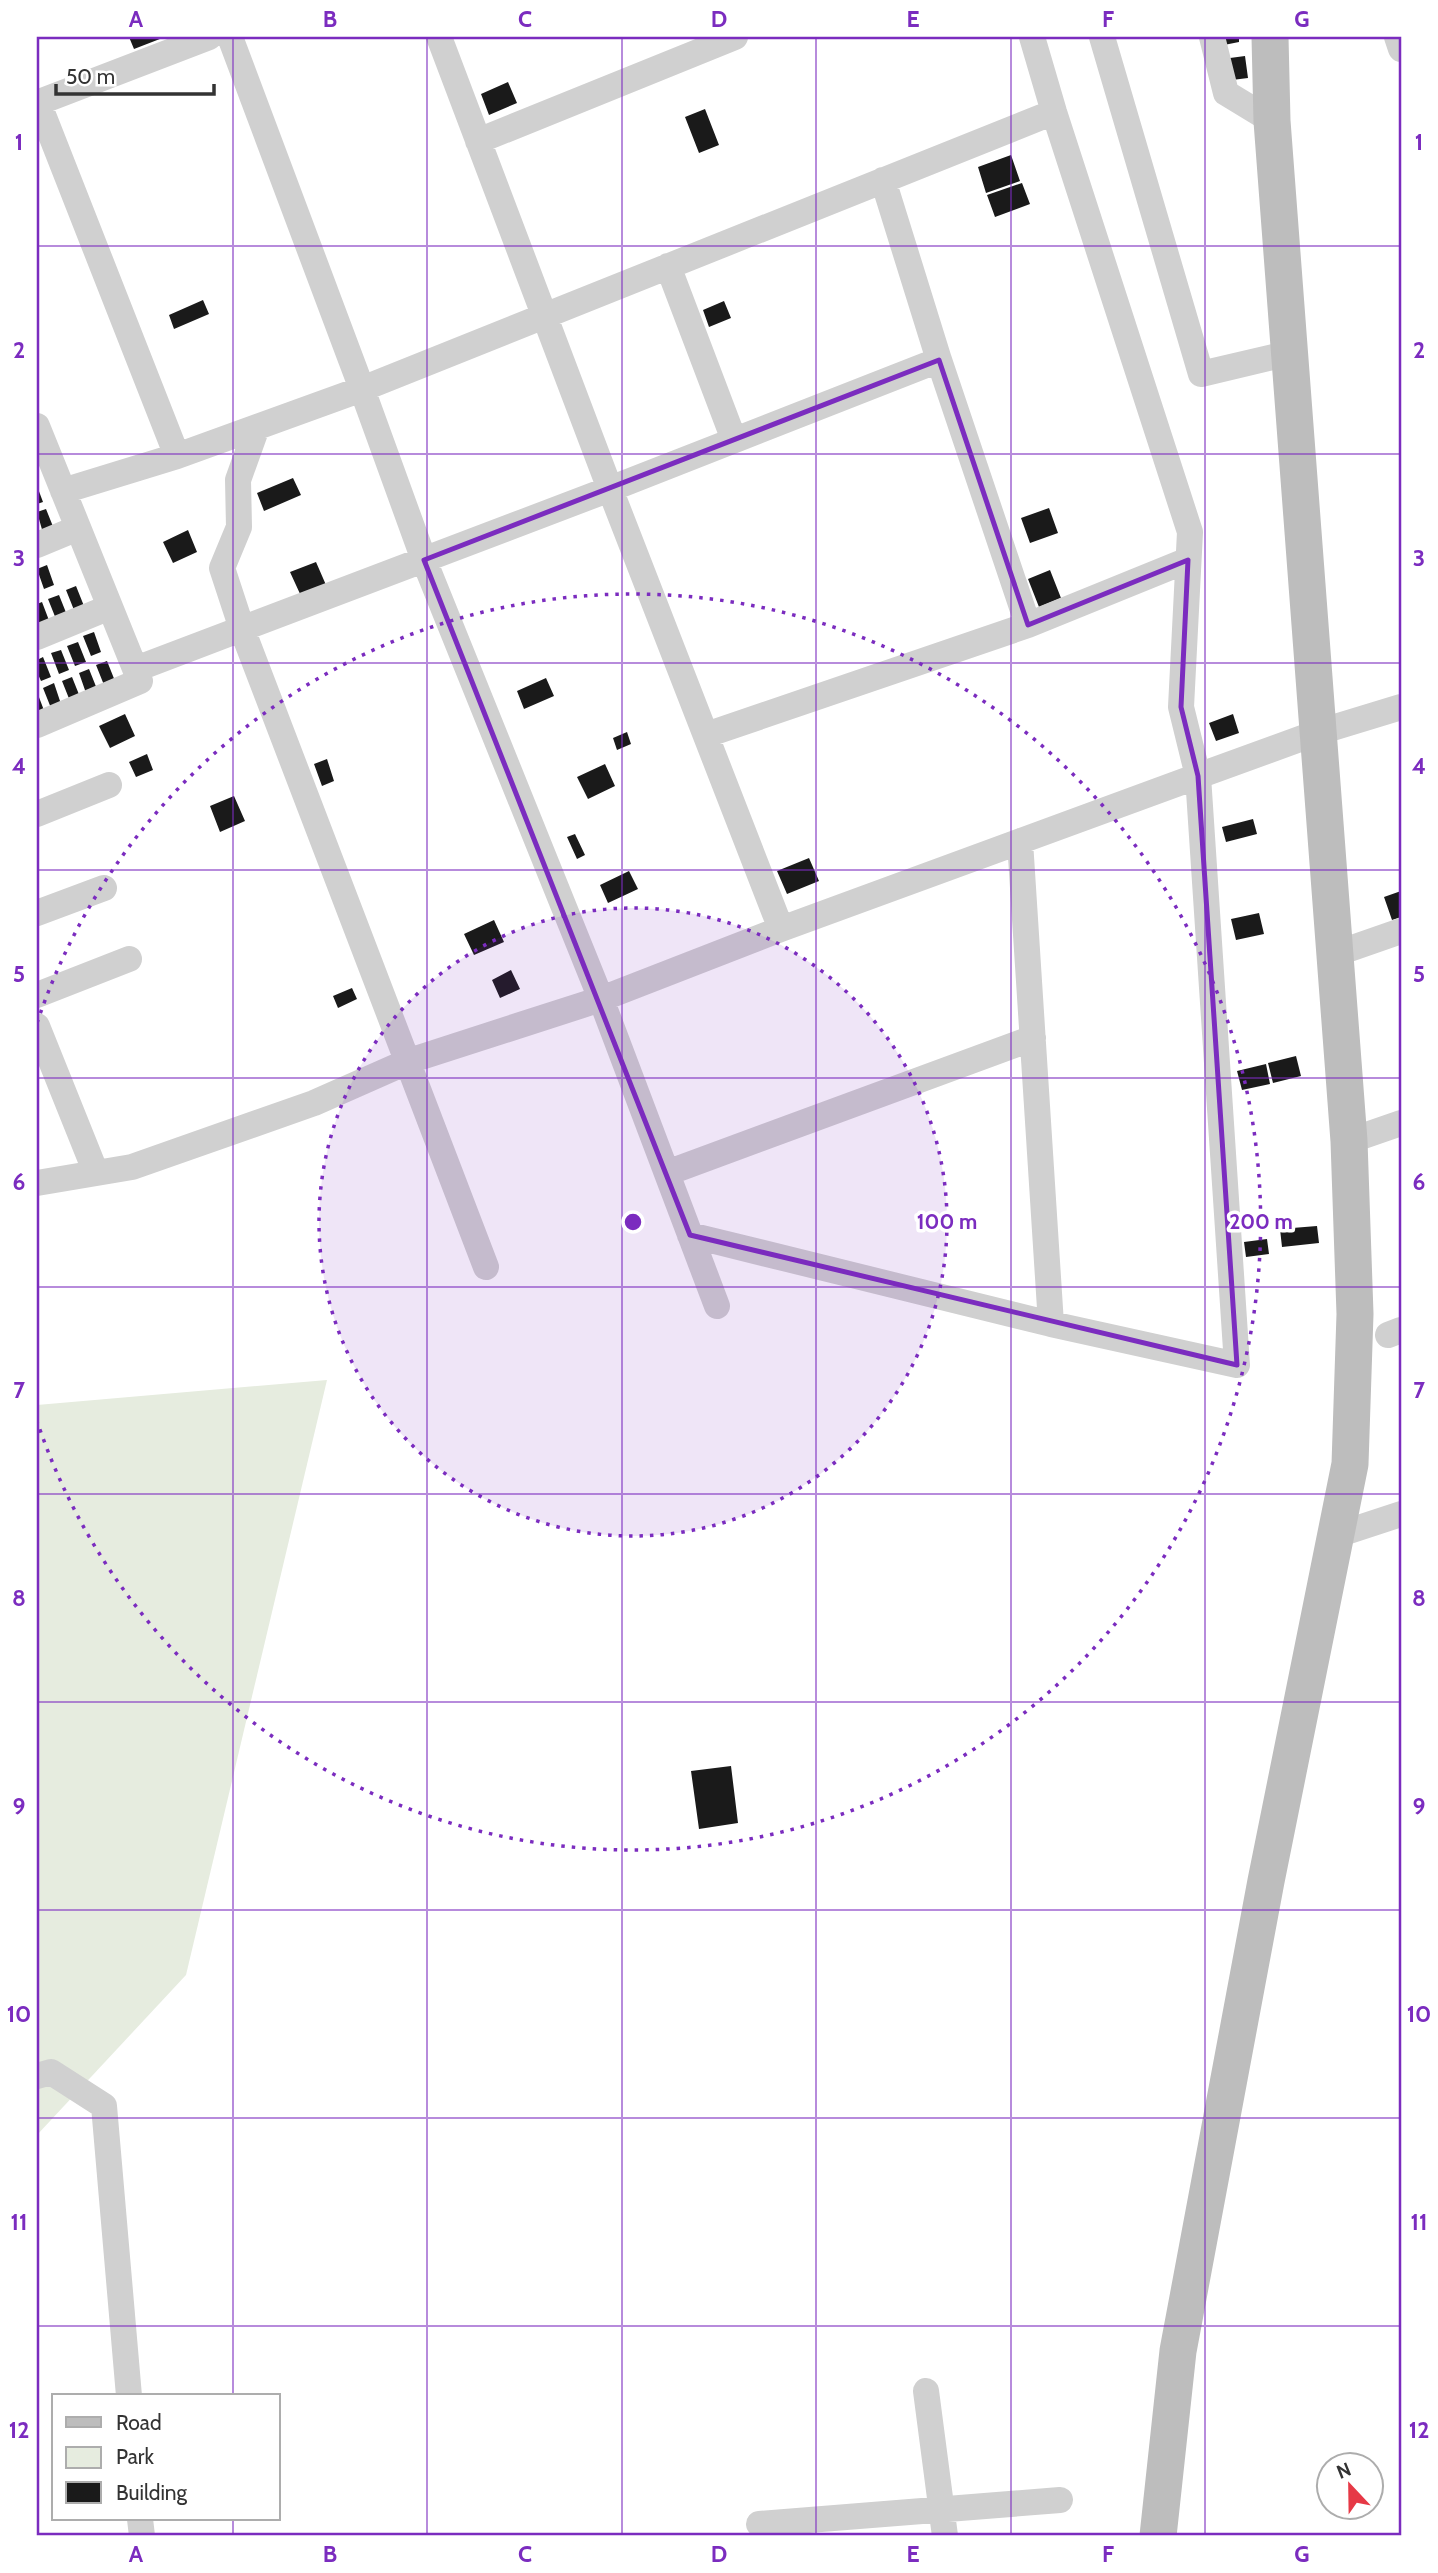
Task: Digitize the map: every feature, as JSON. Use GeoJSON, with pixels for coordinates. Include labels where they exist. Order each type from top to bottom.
{"type":"FeatureCollection","features":[{"type":"Feature","properties":{"kind":"street"},"geometry":{"type":"LineString","coordinates":[[177,456],[37,102],[209,37]]}},
{"type":"Feature","properties":{"kind":"street"},"geometry":{"type":"LineString","coordinates":[[230,37],[424,560],[601,999],[717,1306]]}},
{"type":"Feature","properties":{"kind":"street"},"geometry":{"type":"LineString","coordinates":[[439,37],[610,489],[781,929]]}},
{"type":"Feature","properties":{"kind":"street"},"geometry":{"type":"LineString","coordinates":[[478,141],[735,37]]}},
{"type":"Feature","properties":{"kind":"street"},"geometry":{"type":"LineString","coordinates":[[690,1235],[1051,1324],[1237,1365],[1198,776],[1181,707],[1190,532],[1032,37]]}},
{"type":"Feature","properties":{"kind":"street"},"geometry":{"type":"LineString","coordinates":[[1102,37],[1200,374],[1290,353]]}},
{"type":"Feature","properties":{"kind":"street"},"geometry":{"type":"LineString","coordinates":[[1212,37],[1226,93],[1272,121]]}},
{"type":"Feature","properties":{"kind":"street"},"geometry":{"type":"LineString","coordinates":[[1158,2536],[1178,2351],[1266,1881],[1350,1464],[1355,1314],[1349,1141],[1272,121],[1270,37]]}},
{"type":"Feature","properties":{"kind":"street"},"geometry":{"type":"LineString","coordinates":[[1397,37],[1401,49]]}},
{"type":"Feature","properties":{"kind":"street"},"geometry":{"type":"LineString","coordinates":[[63,491],[177,456],[362,389],[1054,111]]}},
{"type":"Feature","properties":{"kind":"street"},"geometry":{"type":"LineString","coordinates":[[883,180],[939,360],[1028,625]]}},
{"type":"Feature","properties":{"kind":"street"},"geometry":{"type":"LineString","coordinates":[[668,266],[734,440]]}},
{"type":"Feature","properties":{"kind":"street"},"geometry":{"type":"LineString","coordinates":[[136,669],[610,489],[939,360]]}},
{"type":"Feature","properties":{"kind":"street"},"geometry":{"type":"LineString","coordinates":[[37,426],[43,460],[63,491],[140,681],[37,725]]}},
{"type":"Feature","properties":{"kind":"street"},"geometry":{"type":"LineString","coordinates":[[257,427],[238,480],[239,527],[222,568],[242,629],[486,1267]]}},
{"type":"Feature","properties":{"kind":"street"},"geometry":{"type":"LineString","coordinates":[[37,545],[78,528]]}},
{"type":"Feature","properties":{"kind":"street"},"geometry":{"type":"LineString","coordinates":[[705,734],[1028,625],[1188,560]]}},
{"type":"Feature","properties":{"kind":"street"},"geometry":{"type":"LineString","coordinates":[[37,637],[110,607]]}},
{"type":"Feature","properties":{"kind":"street"},"geometry":{"type":"LineString","coordinates":[[37,1183],[132,1167],[314,1103],[408,1061],[601,999],[781,929],[1198,776],[1401,707]]}},
{"type":"Feature","properties":{"kind":"street"},"geometry":{"type":"LineString","coordinates":[[37,814],[109,785]]}},
{"type":"Feature","properties":{"kind":"street"},"geometry":{"type":"LineString","coordinates":[[1020,841],[1051,1324]]}},
{"type":"Feature","properties":{"kind":"street"},"geometry":{"type":"LineString","coordinates":[[37,913],[104,888]]}},
{"type":"Feature","properties":{"kind":"street"},"geometry":{"type":"LineString","coordinates":[[1335,954],[1401,932]]}},
{"type":"Feature","properties":{"kind":"street"},"geometry":{"type":"LineString","coordinates":[[37,995],[128,959]]}},
{"type":"Feature","properties":{"kind":"street"},"geometry":{"type":"LineString","coordinates":[[37,1026],[47,1080],[96,1173]]}},
{"type":"Feature","properties":{"kind":"street"},"geometry":{"type":"LineString","coordinates":[[667,1173],[1033,1038]]}},
{"type":"Feature","properties":{"kind":"street"},"geometry":{"type":"LineString","coordinates":[[1349,1141],[1401,1123]]}},
{"type":"Feature","properties":{"kind":"street"},"geometry":{"type":"LineString","coordinates":[[1334,1536],[1401,1514]]}},
{"type":"Feature","properties":{"kind":"street"},"geometry":{"type":"LineString","coordinates":[[37,2076],[51,2072],[104,2106],[129,2394]]}},
{"type":"Feature","properties":{"kind":"street"},"geometry":{"type":"LineString","coordinates":[[926,2391],[944,2536]]}},
{"type":"Feature","properties":{"kind":"street"},"geometry":{"type":"LineString","coordinates":[[760,2524],[1060,2500]]}},
{"type":"Feature","properties":{"kind":"highlighted area"},"geometry":{"type":"Polygon","coordinates":[[[939,360],[1028,625],[1188,560],[1181,707],[1198,776],[1237,1365],[690,1235],[424,560],[939,360]]]}},
{"type":"Feature","properties":{"kind":"green space"},"geometry":{"type":"Polygon","coordinates":[[[327,1380],[186,1975],[37,2135],[37,1405],[327,1380]]]}},
{"type":"Feature","properties":{"kind":"building"},"geometry":{"type":"Polygon","coordinates":[[[129,37],[165,37],[134,49],[129,37]]]}},
{"type":"Feature","properties":{"kind":"building"},"geometry":{"type":"Polygon","coordinates":[[[1222,37],[1239,37],[1239,42],[1224,45],[1222,37]]]}},
{"type":"Feature","properties":{"kind":"building"},"geometry":{"type":"Polygon","coordinates":[[[1245,56],[1248,78],[1232,80],[1230,58],[1245,56]]]}},
{"type":"Feature","properties":{"kind":"building"},"geometry":{"type":"Polygon","coordinates":[[[508,82],[517,103],[489,115],[481,94],[508,82]]]}},
{"type":"Feature","properties":{"kind":"building"},"geometry":{"type":"Polygon","coordinates":[[[705,109],[719,145],[699,153],[685,117],[705,109]]]}},
{"type":"Feature","properties":{"kind":"building"},"geometry":{"type":"Polygon","coordinates":[[[1011,155],[1020,181],[986,193],[978,167],[1011,155]]]}},
{"type":"Feature","properties":{"kind":"building"},"geometry":{"type":"Polygon","coordinates":[[[1022,183],[1030,204],[995,217],[987,195],[1022,183]]]}},
{"type":"Feature","properties":{"kind":"building"},"geometry":{"type":"Polygon","coordinates":[[[203,300],[209,314],[174,329],[169,315],[203,300]]]}},
{"type":"Feature","properties":{"kind":"building"},"geometry":{"type":"Polygon","coordinates":[[[724,301],[731,318],[709,327],[703,310],[724,301]]]}},
{"type":"Feature","properties":{"kind":"building"},"geometry":{"type":"Polygon","coordinates":[[[293,478],[301,495],[264,511],[257,493],[293,478]]]}},
{"type":"Feature","properties":{"kind":"building"},"geometry":{"type":"Polygon","coordinates":[[[37,486],[43,502],[37,504],[37,486]]]}},
{"type":"Feature","properties":{"kind":"building"},"geometry":{"type":"Polygon","coordinates":[[[1049,508],[1058,533],[1030,543],[1021,518],[1049,508]]]}},
{"type":"Feature","properties":{"kind":"building"},"geometry":{"type":"Polygon","coordinates":[[[46,509],[54,529],[43,533],[37,512],[46,509]]]}},
{"type":"Feature","properties":{"kind":"building"},"geometry":{"type":"Polygon","coordinates":[[[188,530],[197,552],[173,563],[163,542],[188,530]]]}},
{"type":"Feature","properties":{"kind":"building"},"geometry":{"type":"Polygon","coordinates":[[[316,562],[326,585],[301,596],[290,572],[316,562]]]}},
{"type":"Feature","properties":{"kind":"building"},"geometry":{"type":"Polygon","coordinates":[[[47,565],[54,585],[44,589],[37,569],[47,565]]]}},
{"type":"Feature","properties":{"kind":"building"},"geometry":{"type":"Polygon","coordinates":[[[1050,570],[1061,598],[1039,607],[1028,579],[1050,570]]]}},
{"type":"Feature","properties":{"kind":"building"},"geometry":{"type":"Polygon","coordinates":[[[76,586],[84,606],[74,610],[66,590],[76,586]]]}},
{"type":"Feature","properties":{"kind":"building"},"geometry":{"type":"Polygon","coordinates":[[[59,595],[67,615],[56,619],[48,599],[59,595]]]}},
{"type":"Feature","properties":{"kind":"building"},"geometry":{"type":"Polygon","coordinates":[[[42,602],[50,623],[39,627],[37,604],[42,602]]]}},
{"type":"Feature","properties":{"kind":"building"},"geometry":{"type":"Polygon","coordinates":[[[94,632],[101,652],[91,656],[83,636],[94,632]]]}},
{"type":"Feature","properties":{"kind":"building"},"geometry":{"type":"Polygon","coordinates":[[[78,642],[86,662],[75,666],[67,646],[78,642]]]}},
{"type":"Feature","properties":{"kind":"building"},"geometry":{"type":"Polygon","coordinates":[[[61,650],[69,670],[59,674],[51,653],[61,650]]]}},
{"type":"Feature","properties":{"kind":"building"},"geometry":{"type":"Polygon","coordinates":[[[43,657],[51,677],[41,681],[37,672],[37,660],[43,657]]]}},
{"type":"Feature","properties":{"kind":"building"},"geometry":{"type":"Polygon","coordinates":[[[107,661],[115,681],[104,685],[96,665],[107,661]]]}},
{"type":"Feature","properties":{"kind":"building"},"geometry":{"type":"Polygon","coordinates":[[[89,669],[97,689],[86,693],[79,673],[89,669]]]}},
{"type":"Feature","properties":{"kind":"building"},"geometry":{"type":"Polygon","coordinates":[[[72,677],[80,697],[70,701],[62,681],[72,677]]]}},
{"type":"Feature","properties":{"kind":"building"},"geometry":{"type":"Polygon","coordinates":[[[546,678],[554,696],[524,709],[517,691],[546,678]]]}},
{"type":"Feature","properties":{"kind":"building"},"geometry":{"type":"Polygon","coordinates":[[[54,683],[61,704],[51,708],[43,688],[54,683]]]}},
{"type":"Feature","properties":{"kind":"building"},"geometry":{"type":"Polygon","coordinates":[[[37,692],[45,713],[37,716],[37,692]]]}},
{"type":"Feature","properties":{"kind":"building"},"geometry":{"type":"Polygon","coordinates":[[[125,714],[135,736],[110,748],[99,726],[125,714]]]}},
{"type":"Feature","properties":{"kind":"building"},"geometry":{"type":"Polygon","coordinates":[[[1233,714],[1239,733],[1216,741],[1209,723],[1233,714]]]}},
{"type":"Feature","properties":{"kind":"building"},"geometry":{"type":"Polygon","coordinates":[[[627,732],[631,744],[617,750],[613,738],[627,732]]]}},
{"type":"Feature","properties":{"kind":"building"},"geometry":{"type":"Polygon","coordinates":[[[147,754],[153,770],[136,777],[129,762],[147,754]]]}},
{"type":"Feature","properties":{"kind":"building"},"geometry":{"type":"Polygon","coordinates":[[[327,759],[334,781],[322,786],[314,764],[327,759]]]}},
{"type":"Feature","properties":{"kind":"building"},"geometry":{"type":"Polygon","coordinates":[[[605,764],[615,786],[588,799],[577,777],[605,764]]]}},
{"type":"Feature","properties":{"kind":"building"},"geometry":{"type":"Polygon","coordinates":[[[234,796],[245,821],[220,832],[210,806],[234,796]]]}},
{"type":"Feature","properties":{"kind":"building"},"geometry":{"type":"Polygon","coordinates":[[[1253,819],[1257,834],[1226,842],[1222,827],[1253,819]]]}},
{"type":"Feature","properties":{"kind":"building"},"geometry":{"type":"Polygon","coordinates":[[[575,834],[585,855],[577,859],[567,837],[575,834]]]}},
{"type":"Feature","properties":{"kind":"building"},"geometry":{"type":"Polygon","coordinates":[[[809,858],[819,881],[787,894],[777,871],[809,858]]]}},
{"type":"Feature","properties":{"kind":"building"},"geometry":{"type":"Polygon","coordinates":[[[629,871],[638,889],[608,903],[600,885],[629,871]]]}},
{"type":"Feature","properties":{"kind":"building"},"geometry":{"type":"Polygon","coordinates":[[[1401,891],[1401,917],[1392,920],[1384,897],[1401,891]]]}},
{"type":"Feature","properties":{"kind":"building"},"geometry":{"type":"Polygon","coordinates":[[[1259,913],[1264,934],[1236,940],[1231,919],[1259,913]]]}},
{"type":"Feature","properties":{"kind":"building"},"geometry":{"type":"Polygon","coordinates":[[[494,920],[504,942],[474,955],[464,934],[494,920]]]}},
{"type":"Feature","properties":{"kind":"building"},"geometry":{"type":"Polygon","coordinates":[[[511,970],[520,989],[500,998],[492,980],[511,970]]]}},
{"type":"Feature","properties":{"kind":"building"},"geometry":{"type":"Polygon","coordinates":[[[352,988],[357,999],[338,1008],[333,996],[352,988]]]}},
{"type":"Feature","properties":{"kind":"building"},"geometry":{"type":"Polygon","coordinates":[[[1296,1056],[1301,1076],[1273,1083],[1268,1063],[1296,1056]]]}},
{"type":"Feature","properties":{"kind":"building"},"geometry":{"type":"Polygon","coordinates":[[[1266,1064],[1270,1084],[1242,1090],[1237,1071],[1266,1064]]]}},
{"type":"Feature","properties":{"kind":"building"},"geometry":{"type":"Polygon","coordinates":[[[1317,1226],[1319,1243],[1282,1247],[1280,1229],[1317,1226]]]}},
{"type":"Feature","properties":{"kind":"building"},"geometry":{"type":"Polygon","coordinates":[[[1267,1239],[1269,1254],[1246,1257],[1244,1242],[1267,1239]]]}},
{"type":"Feature","properties":{"kind":"building"},"geometry":{"type":"Polygon","coordinates":[[[731,1766],[738,1823],[699,1829],[691,1771],[731,1766]]]}}]}
